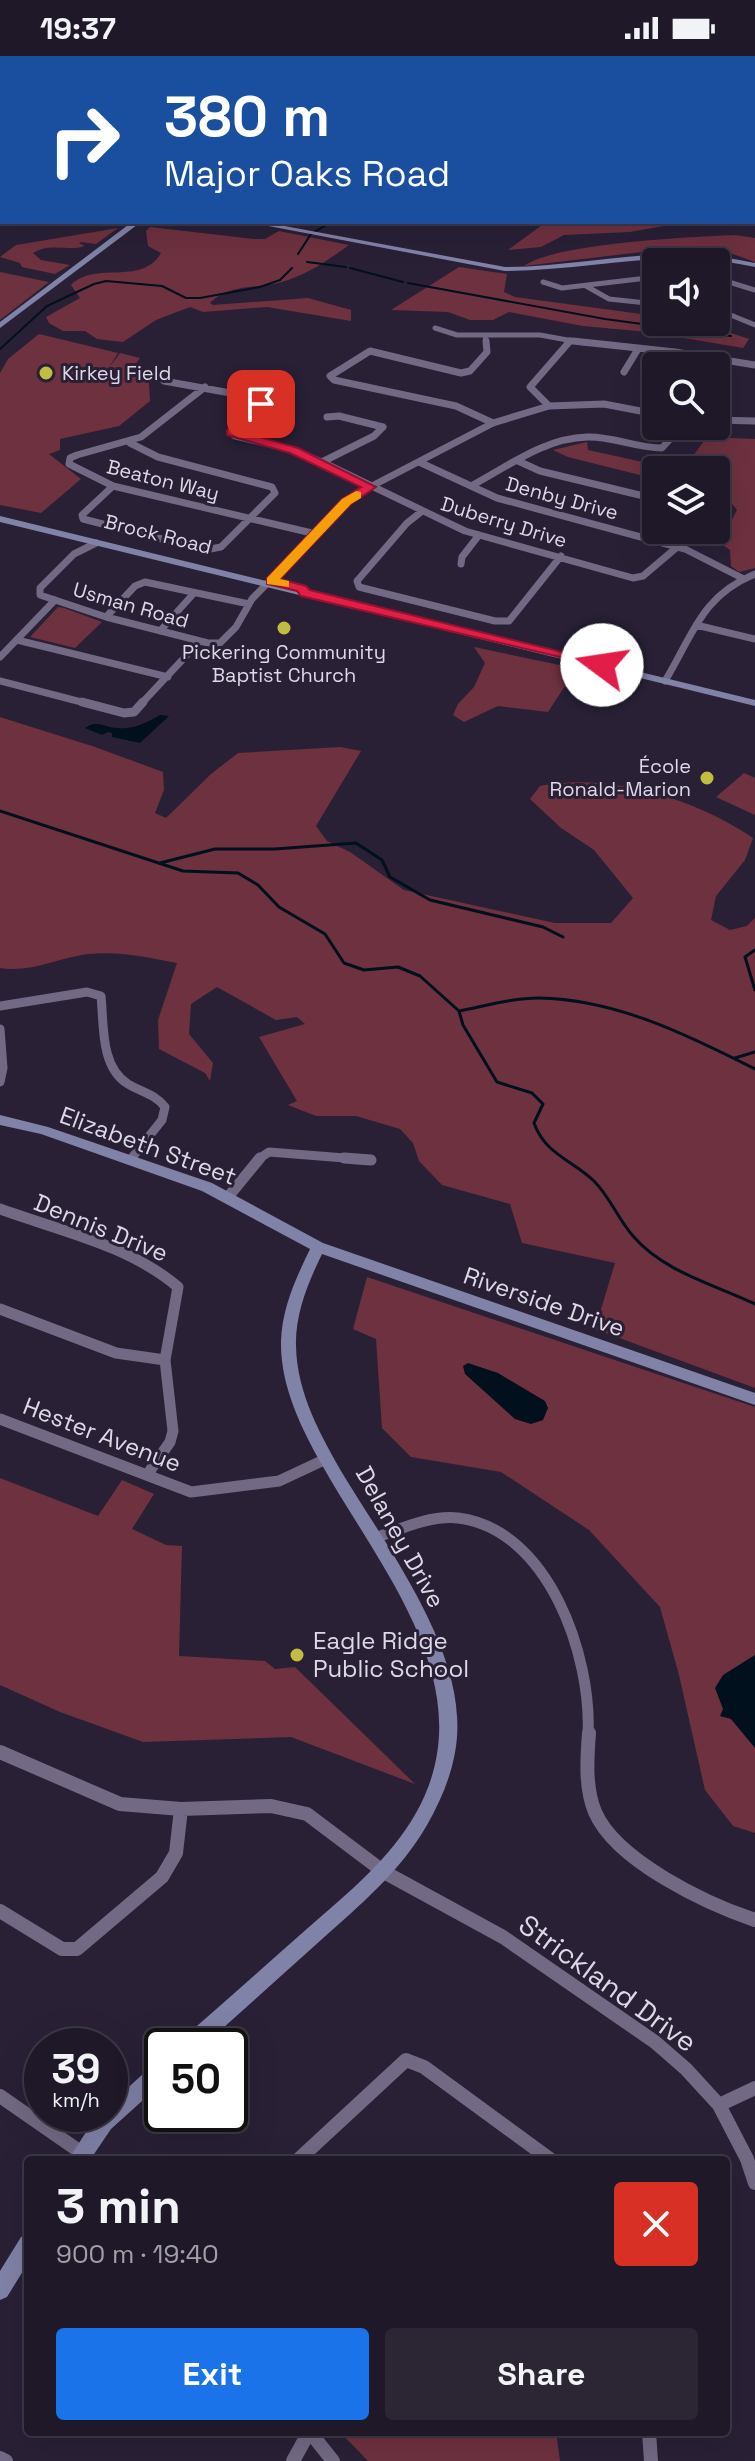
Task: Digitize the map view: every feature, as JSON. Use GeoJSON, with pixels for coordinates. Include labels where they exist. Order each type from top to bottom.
{"type":"FeatureCollection","features":[{"type":"Feature","properties":{"kind":"street"},"geometry":{"type":"LineString","coordinates":[[0,326],[134,224]]}},
{"type":"Feature","properties":{"kind":"street"},"geometry":{"type":"LineString","coordinates":[[261,224],[505,269],[544,269],[682,255],[755,265]]}},
{"type":"Feature","properties":{"kind":"street"},"geometry":{"type":"LineString","coordinates":[[543,282],[562,288],[642,279]]}},
{"type":"Feature","properties":{"kind":"street"},"geometry":{"type":"LineString","coordinates":[[730,282],[755,290]]}},
{"type":"Feature","properties":{"kind":"street"},"geometry":{"type":"LineString","coordinates":[[586,286],[594,294],[642,302]]}},
{"type":"Feature","properties":{"kind":"street"},"geometry":{"type":"LineString","coordinates":[[730,315],[755,325]]}},
{"type":"Feature","properties":{"kind":"street"},"geometry":{"type":"LineString","coordinates":[[435,328],[449,334],[540,335],[656,352]]}},
{"type":"Feature","properties":{"kind":"street"},"geometry":{"type":"LineString","coordinates":[[485,335],[487,352],[470,371],[461,373],[370,351],[330,376],[334,380],[456,406],[493,423]]}},
{"type":"Feature","properties":{"kind":"street"},"geometry":{"type":"LineString","coordinates":[[549,406],[530,387],[570,341]]}},
{"type":"Feature","properties":{"kind":"street"},"geometry":{"type":"LineString","coordinates":[[624,372],[638,349]]}},
{"type":"Feature","properties":{"kind":"street"},"geometry":{"type":"LineString","coordinates":[[730,363],[755,365]]}},
{"type":"Feature","properties":{"kind":"street","name":"Duberry Drive"},"geometry":{"type":"LineString","coordinates":[[164,381],[262,401],[231,433],[283,447],[322,462],[421,512],[479,535],[633,578],[643,576],[676,548]]}},
{"type":"Feature","properties":{"kind":"street","name":"Beaton Way"},"geometry":{"type":"LineString","coordinates":[[205,387],[171,417],[130,443],[93,449],[70,458],[69,464],[113,486],[316,534]]}},
{"type":"Feature","properties":{"kind":"street"},"geometry":{"type":"LineString","coordinates":[[106,617],[135,586],[145,582],[249,604],[346,502],[493,423],[549,406],[604,404],[642,411]]}},
{"type":"Feature","properties":{"kind":"street"},"geometry":{"type":"LineString","coordinates":[[322,462],[374,436],[383,427],[327,417]]}},
{"type":"Feature","properties":{"kind":"street"},"geometry":{"type":"LineString","coordinates":[[730,420],[755,421]]}},
{"type":"Feature","properties":{"kind":"street"},"geometry":{"type":"LineString","coordinates":[[471,486],[545,447],[577,438],[603,438],[662,448],[669,440]]}},
{"type":"Feature","properties":{"kind":"street"},"geometry":{"type":"LineString","coordinates":[[113,486],[82,515],[83,519],[213,550],[221,547],[275,489],[247,477],[145,453],[130,443]]}},
{"type":"Feature","properties":{"kind":"street"},"geometry":{"type":"LineString","coordinates":[[518,461],[540,471],[642,496]]}},
{"type":"Feature","properties":{"kind":"street","name":"Denby Drive"},"geometry":{"type":"LineString","coordinates":[[419,462],[509,502],[676,548],[715,562],[742,578]]}},
{"type":"Feature","properties":{"kind":"street"},"geometry":{"type":"LineString","coordinates":[[421,512],[407,523],[357,581],[359,587],[495,621],[509,621],[561,556]]}},
{"type":"Feature","properties":{"kind":"street","name":"Brock Road"},"geometry":{"type":"LineString","coordinates":[[0,516],[82,539],[97,540]]}},
{"type":"Feature","properties":{"kind":"street","name":"Brock Road"},"geometry":{"type":"LineString","coordinates":[[0,516],[755,703]]}},
{"type":"Feature","properties":{"kind":"street"},"geometry":{"type":"LineString","coordinates":[[461,564],[462,557],[479,535]]}},
{"type":"Feature","properties":{"kind":"street","name":"Usman Road"},"geometry":{"type":"LineString","coordinates":[[74,554],[82,539]]}},
{"type":"Feature","properties":{"kind":"street","name":"Usman Road"},"geometry":{"type":"LineString","coordinates":[[97,540],[74,554],[39,591],[42,596],[106,617],[216,643],[227,639],[249,604]]}},
{"type":"Feature","properties":{"kind":"street"},"geometry":{"type":"LineString","coordinates":[[665,681],[708,601],[742,578],[755,574]]}},
{"type":"Feature","properties":{"kind":"street"},"geometry":{"type":"LineString","coordinates":[[160,631],[194,593]]}},
{"type":"Feature","properties":{"kind":"street"},"geometry":{"type":"LineString","coordinates":[[0,657],[55,600]]}},
{"type":"Feature","properties":{"kind":"street"},"geometry":{"type":"LineString","coordinates":[[696,625],[755,639]]}},
{"type":"Feature","properties":{"kind":"street"},"geometry":{"type":"LineString","coordinates":[[17,640],[168,677]]}},
{"type":"Feature","properties":{"kind":"street"},"geometry":{"type":"LineString","coordinates":[[0,681],[130,713],[140,709],[200,641]]}},
{"type":"Feature","properties":{"kind":"street"},"geometry":{"type":"LineString","coordinates":[[0,1006],[87,992],[101,996],[113,1069],[122,1080],[161,1100],[165,1107],[162,1120],[131,1159]]}},
{"type":"Feature","properties":{"kind":"street"},"geometry":{"type":"LineString","coordinates":[[0,1029],[3,1068],[0,1082]]}},
{"type":"Feature","properties":{"kind":"street","name":"Elizabeth Street"},"geometry":{"type":"LineString","coordinates":[[0,1120],[131,1159],[228,1197],[279,1229],[318,1247]]}},
{"type":"Feature","properties":{"kind":"street"},"geometry":{"type":"LineString","coordinates":[[228,1197],[257,1160],[269,1152],[371,1160]]}},
{"type":"Feature","properties":{"kind":"street","name":"Dennis Drive"},"geometry":{"type":"LineString","coordinates":[[0,1209],[143,1262],[169,1277],[178,1287],[165,1360],[173,1431],[170,1442],[147,1475]]}},
{"type":"Feature","properties":{"kind":"street","name":"Riverside Drive"},"geometry":{"type":"LineString","coordinates":[[318,1247],[755,1399]]}},
{"type":"Feature","properties":{"kind":"street","name":"Delaney Drive"},"geometry":{"type":"LineString","coordinates":[[209,2028],[384,1872],[423,1820],[438,1789],[447,1746],[449,1714],[441,1675],[413,1607],[326,1459],[298,1401],[289,1356],[290,1323],[296,1298],[318,1247]]}},
{"type":"Feature","properties":{"kind":"street"},"geometry":{"type":"LineString","coordinates":[[0,1309],[116,1353],[165,1360]]}},
{"type":"Feature","properties":{"kind":"street","name":"Hester Avenue"},"geometry":{"type":"LineString","coordinates":[[0,1419],[191,1492],[279,1481],[326,1459]]}},
{"type":"Feature","properties":{"kind":"street"},"geometry":{"type":"LineString","coordinates":[[375,1538],[430,1520],[458,1518],[487,1524],[520,1546],[540,1572],[578,1653],[589,1707],[589,1787],[594,1810],[602,1826],[618,1843],[677,1883],[717,1906],[755,1920]]}},
{"type":"Feature","properties":{"kind":"street","name":"Strickland Drive"},"geometry":{"type":"LineString","coordinates":[[0,1752],[120,1804],[181,1809],[243,1806],[291,1809],[320,1822],[384,1872],[503,1937],[623,2019],[686,2069],[719,2105],[747,2159],[755,2183]]}},
{"type":"Feature","properties":{"kind":"street"},"geometry":{"type":"LineString","coordinates":[[0,1911],[62,1949],[77,1949],[162,1877],[176,1853],[181,1809]]}},
{"type":"Feature","properties":{"kind":"street"},"geometry":{"type":"LineString","coordinates":[[302,2156],[406,2060],[424,2067],[546,2156]]}},
{"type":"Feature","properties":{"kind":"street"},"geometry":{"type":"LineString","coordinates":[[0,2096],[80,2156],[104,2122],[144,2086]]}},
{"type":"Feature","properties":{"kind":"street"},"geometry":{"type":"LineString","coordinates":[[719,2105],[755,2088]]}},
{"type":"Feature","properties":{"kind":"street"},"geometry":{"type":"LineString","coordinates":[[0,2290],[24,2254]]}},
{"type":"Feature","properties":{"kind":"street"},"geometry":{"type":"LineString","coordinates":[[293,2461],[307,2436]]}},
{"type":"Feature","properties":{"kind":"street"},"geometry":{"type":"LineString","coordinates":[[312,2436],[333,2461]]}},
{"type":"Feature","properties":{"kind":"street"},"geometry":{"type":"LineString","coordinates":[[649,2436],[651,2461]]}},
{"type":"Feature","properties":{"kind":"street"},"geometry":{"type":"LineString","coordinates":[[0,2458],[6,2461]]}},
{"type":"Feature","properties":{"kind":"shaded area"},"geometry":{"type":"Polygon","coordinates":[[[543,224],[674,224],[630,232],[564,235],[541,247],[508,250],[543,224]]]}},
{"type":"Feature","properties":{"kind":"shaded area"},"geometry":{"type":"Polygon","coordinates":[[[150,227],[254,239],[265,239],[279,231],[349,245],[300,275],[273,284],[235,289],[210,303],[308,298],[351,310],[351,321],[267,307],[203,312],[190,307],[156,320],[123,342],[97,339],[85,331],[63,331],[49,323],[46,317],[80,298],[71,285],[81,278],[142,269],[152,263],[161,253],[148,246],[146,231],[150,227]]]}},
{"type":"Feature","properties":{"kind":"shaded area"},"geometry":{"type":"Polygon","coordinates":[[[118,228],[96,244],[81,242],[85,246],[46,248],[33,253],[41,260],[70,265],[55,274],[22,267],[20,263],[0,257],[16,245],[118,228]]]}},
{"type":"Feature","properties":{"kind":"shaded area"},"geometry":{"type":"Polygon","coordinates":[[[735,235],[755,238],[755,262],[730,253],[730,248],[692,246],[642,248],[642,252],[524,266],[564,252],[657,240],[735,235]]]}},
{"type":"Feature","properties":{"kind":"shaded area"},"geometry":{"type":"Polygon","coordinates":[[[459,267],[507,274],[504,292],[515,297],[642,314],[642,331],[583,326],[509,312],[493,320],[470,320],[448,312],[391,310],[459,267]]]}},
{"type":"Feature","properties":{"kind":"shaded area"},"geometry":{"type":"Polygon","coordinates":[[[0,272],[49,282],[0,320],[0,272]]]}},
{"type":"Feature","properties":{"kind":"shaded area"},"geometry":{"type":"Polygon","coordinates":[[[730,333],[749,339],[743,348],[672,336],[730,336],[730,333]]]}},
{"type":"Feature","properties":{"kind":"shaded area"},"geometry":{"type":"Polygon","coordinates":[[[39,334],[118,353],[108,369],[120,353],[140,358],[135,365],[153,375],[149,383],[150,401],[119,426],[60,439],[60,450],[49,454],[81,479],[41,513],[0,505],[0,373],[8,359],[39,334]]]}},
{"type":"Feature","properties":{"kind":"shaded area"},"geometry":{"type":"Polygon","coordinates":[[[755,439],[755,568],[739,572],[731,566],[730,550],[721,544],[730,544],[730,524],[737,510],[730,501],[730,456],[693,456],[705,440],[755,439]]]}},
{"type":"Feature","properties":{"kind":"shaded area"},"geometry":{"type":"Polygon","coordinates":[[[587,442],[588,450],[642,462],[642,476],[568,457],[553,450],[587,442]]]}},
{"type":"Feature","properties":{"kind":"shaded area"},"geometry":{"type":"Polygon","coordinates":[[[58,607],[102,622],[75,648],[30,637],[58,607]]]}},
{"type":"Feature","properties":{"kind":"shaded area"},"geometry":{"type":"Polygon","coordinates":[[[474,647],[602,674],[591,691],[565,686],[548,712],[498,706],[464,722],[453,715],[458,704],[474,687],[485,663],[474,647]]]}},
{"type":"Feature","properties":{"kind":"shaded area"},"geometry":{"type":"Polygon","coordinates":[[[0,717],[163,772],[164,790],[155,813],[166,818],[211,774],[238,753],[340,747],[361,751],[316,826],[327,841],[350,852],[404,890],[555,923],[611,923],[633,898],[594,850],[561,828],[530,799],[540,786],[594,783],[651,792],[705,811],[753,838],[745,860],[716,896],[711,920],[730,930],[747,926],[755,918],[755,1388],[595,1329],[615,1263],[522,1243],[510,1204],[442,1185],[419,1161],[413,1143],[400,1129],[356,1116],[316,1116],[288,1105],[297,1101],[259,1037],[305,1024],[297,1017],[276,1020],[217,987],[191,1004],[189,1034],[213,1063],[210,1081],[205,1073],[159,1049],[158,1020],[177,963],[99,953],[22,968],[0,968],[0,717]]]}},
{"type":"Feature","properties":{"kind":"shaded area"},"geometry":{"type":"Polygon","coordinates":[[[744,773],[755,778],[755,815],[716,797],[744,773]]]}},
{"type":"Feature","properties":{"kind":"shaded area"},"geometry":{"type":"Polygon","coordinates":[[[367,1277],[755,1407],[755,1833],[733,1826],[705,1790],[660,1607],[589,1530],[501,1472],[411,1457],[382,1428],[376,1339],[353,1329],[367,1277]]]}},
{"type":"Feature","properties":{"kind":"shaded area"},"geometry":{"type":"Polygon","coordinates":[[[0,1478],[98,1516],[122,1480],[154,1494],[132,1529],[166,1545],[182,1546],[179,1656],[265,1661],[275,1669],[295,1667],[415,1784],[291,1737],[143,1742],[60,1712],[0,1685],[0,1478]]]}},
{"type":"Feature","properties":{"kind":"shaded area"},"geometry":{"type":"Polygon","coordinates":[[[344,2436],[557,2436],[560,2461],[368,2461],[344,2436]]]}},
{"type":"Feature","properties":{"kind":"water"},"geometry":{"type":"Polygon","coordinates":[[[160,715],[169,716],[140,743],[85,728],[97,724],[128,728],[160,715]]]}},
{"type":"Feature","properties":{"kind":"water"},"geometry":{"type":"Polygon","coordinates":[[[468,1363],[498,1373],[545,1401],[548,1408],[543,1420],[531,1424],[515,1419],[465,1374],[463,1366],[468,1363]]]}},
{"type":"Feature","properties":{"kind":"water"},"geometry":{"type":"Polygon","coordinates":[[[755,1655],[755,1748],[731,1719],[720,1716],[723,1709],[715,1688],[723,1675],[755,1655]]]}},
{"type":"Feature","properties":{"kind":"waterway"},"geometry":{"type":"LineString","coordinates":[[298,254],[311,234],[328,224]]}},
{"type":"Feature","properties":{"kind":"waterway"},"geometry":{"type":"LineString","coordinates":[[307,262],[346,267]]}},
{"type":"Feature","properties":{"kind":"waterway"},"geometry":{"type":"LineString","coordinates":[[0,349],[47,306],[94,284],[106,281],[162,286],[186,298],[200,298],[260,287],[280,280],[292,268]]}},
{"type":"Feature","properties":{"kind":"waterway"},"geometry":{"type":"LineString","coordinates":[[350,268],[403,282]]}},
{"type":"Feature","properties":{"kind":"waterway"},"geometry":{"type":"LineString","coordinates":[[408,283],[605,319],[731,336]]}},
{"type":"Feature","properties":{"kind":"waterway"},"geometry":{"type":"LineString","coordinates":[[0,811],[183,871],[238,873],[258,885],[279,907],[325,934],[344,963],[364,970],[398,967],[420,976],[459,1011]]}},
{"type":"Feature","properties":{"kind":"waterway"},"geometry":{"type":"LineString","coordinates":[[160,863],[215,849],[275,849],[356,843],[382,860],[390,877],[430,900],[543,927],[563,937]]}},
{"type":"Feature","properties":{"kind":"waterway"},"geometry":{"type":"LineString","coordinates":[[755,950],[745,957],[755,990]]}},
{"type":"Feature","properties":{"kind":"waterway"},"geometry":{"type":"LineString","coordinates":[[459,1011],[529,998],[595,1005],[650,1021],[755,1069]]}},
{"type":"Feature","properties":{"kind":"waterway"},"geometry":{"type":"LineString","coordinates":[[459,1011],[463,1025],[497,1082],[532,1093],[543,1104],[534,1123],[539,1134],[560,1156],[594,1181],[645,1248],[674,1268],[755,1304]]}},
{"type":"Feature","properties":{"kind":"waterway"},"geometry":{"type":"LineString","coordinates":[[735,1058],[755,1052]]}},
{"type":"Feature","properties":{"kind":"slow traffic"},"geometry":{"type":"LineString","coordinates":[[285,584],[272,581],[356,495]]}},
{"type":"Feature","properties":{"kind":"place","name":"Kirkey Field"},"geometry":{"type":"Point","coordinates":[46,373]}},
{"type":"Feature","properties":{"kind":"place","name":"Pickering Community Baptist Church"},"geometry":{"type":"Point","coordinates":[284,628]}},
{"type":"Feature","properties":{"kind":"place","name":"École Ronald-Marion"},"geometry":{"type":"Point","coordinates":[707,778]}},
{"type":"Feature","properties":{"kind":"place","name":"Eagle Ridge Public School"},"geometry":{"type":"Point","coordinates":[297,1655]}},
{"type":"Feature","properties":{"kind":"route"},"geometry":{"type":"LineString","coordinates":[[261,404],[231,433],[294,450],[370,487],[346,502],[272,581],[301,588],[306,593],[602,665]]}}]}
